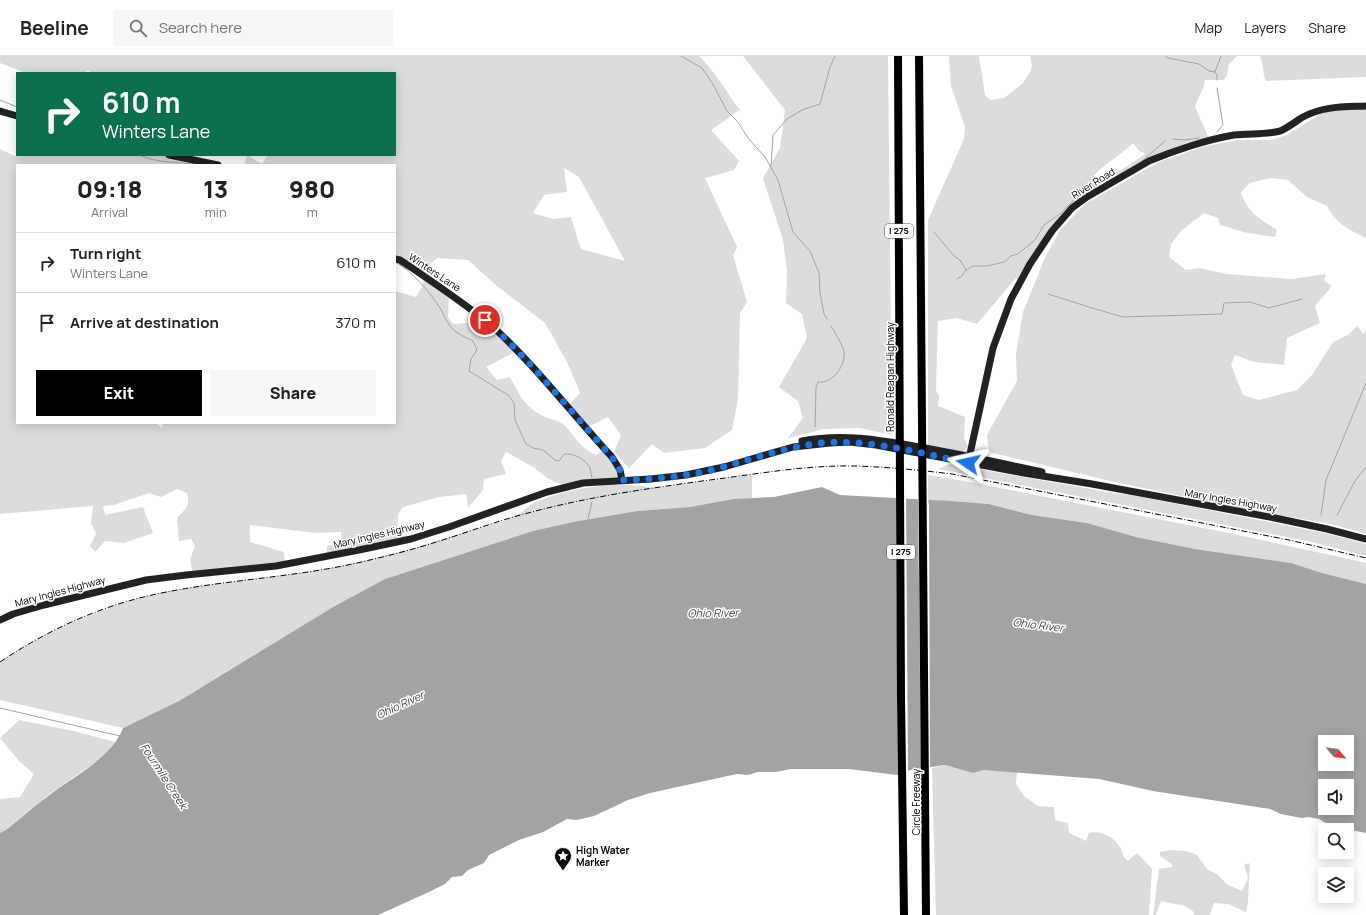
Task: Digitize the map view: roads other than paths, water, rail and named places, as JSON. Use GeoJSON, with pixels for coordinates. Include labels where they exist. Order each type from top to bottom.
{"type":"FeatureCollection","features":[{"type":"Feature","properties":{"kind":"highway","name":"Ronald Reagan Highway"},"geometry":{"type":"LineString","coordinates":[[898,56],[901,697]]}},
{"type":"Feature","properties":{"kind":"highway","name":"Circle Freeway"},"geometry":{"type":"LineString","coordinates":[[919,56],[927,915]]}},
{"type":"Feature","properties":{"kind":"highway","name":"Circle Freeway"},"geometry":{"type":"LineString","coordinates":[[901,697],[904,915]]}},
{"type":"Feature","properties":{"kind":"street","name":"River Road"},"geometry":{"type":"LineString","coordinates":[[969,459],[988,366],[996,338],[1006,312],[1019,284],[1041,247],[1059,222],[1072,208],[1087,197],[1144,164],[1160,157],[1222,138],[1242,134],[1282,131],[1303,117],[1326,109],[1344,106],[1366,106]]}},
{"type":"Feature","properties":{"kind":"street"},"geometry":{"type":"LineString","coordinates":[[0,111],[16,116]]}},
{"type":"Feature","properties":{"kind":"street"},"geometry":{"type":"LineString","coordinates":[[174,156],[213,164]]}},
{"type":"Feature","properties":{"kind":"street","name":"Winters Lane"},"geometry":{"type":"LineString","coordinates":[[396,259],[400,260],[457,299],[477,314],[508,342],[548,384],[612,457],[620,470],[622,480]]}},
{"type":"Feature","properties":{"kind":"street","name":"Mary Ingles Highway"},"geometry":{"type":"LineString","coordinates":[[0,620],[12,614],[44,605],[146,580],[280,565],[411,539],[560,488],[583,483],[622,480],[651,480],[686,475],[724,467],[783,446],[819,438],[867,438],[1073,478],[1092,484],[1303,524],[1366,539]]}},
{"type":"Feature","properties":{"kind":"water","name":"Ohio River"},"geometry":{"type":"Polygon","coordinates":[[[822,487],[840,495],[989,504],[1032,515],[1087,523],[1136,537],[1195,549],[1291,563],[1322,573],[1366,584],[1366,833],[1354,831],[1354,823],[1326,823],[1319,819],[1308,817],[1301,818],[1281,814],[1270,809],[1153,791],[1099,779],[983,770],[973,773],[945,765],[910,770],[897,775],[849,769],[791,769],[776,772],[758,772],[748,775],[737,774],[650,793],[628,800],[594,816],[577,820],[567,819],[543,832],[519,840],[489,855],[484,863],[468,870],[462,876],[452,877],[445,884],[378,915],[0,915],[0,833],[90,767],[110,749],[123,728],[179,701],[333,607],[385,579],[533,531],[573,522],[637,511],[690,507],[734,499],[774,497],[822,487]]]}},
{"type":"Feature","properties":{"kind":"waterway"},"geometry":{"type":"LineString","coordinates":[[681,56],[702,68],[714,86],[727,111],[737,121],[749,139],[765,157],[778,180],[793,232],[810,251],[819,273],[820,293],[824,314],[827,319]]}},
{"type":"Feature","properties":{"kind":"waterway"},"geometry":{"type":"LineString","coordinates":[[771,166],[773,135],[787,119],[802,110],[820,104],[830,67],[835,56]]}},
{"type":"Feature","properties":{"kind":"waterway"},"geometry":{"type":"LineString","coordinates":[[1165,56],[1168,58],[1199,64],[1209,71],[1215,72],[1217,75],[1217,80]]}},
{"type":"Feature","properties":{"kind":"waterway"},"geometry":{"type":"LineString","coordinates":[[1215,72],[1221,56]]}},
{"type":"Feature","properties":{"kind":"waterway"},"geometry":{"type":"LineString","coordinates":[[1217,88],[1223,125],[1217,132]]}},
{"type":"Feature","properties":{"kind":"waterway"},"geometry":{"type":"LineString","coordinates":[[0,100],[16,107]]}},
{"type":"Feature","properties":{"kind":"waterway"},"geometry":{"type":"LineString","coordinates":[[1173,139],[1184,140],[1199,138]]}},
{"type":"Feature","properties":{"kind":"waterway"},"geometry":{"type":"LineString","coordinates":[[1142,161],[1165,141]]}},
{"type":"Feature","properties":{"kind":"waterway"},"geometry":{"type":"LineString","coordinates":[[142,156],[154,160],[191,164]]}},
{"type":"Feature","properties":{"kind":"waterway"},"geometry":{"type":"LineString","coordinates":[[957,279],[962,276],[966,270],[973,266],[987,266],[1004,262],[1011,256],[1018,254],[1035,240],[1044,225],[1061,213],[1075,199],[1085,194]]}},
{"type":"Feature","properties":{"kind":"waterway"},"geometry":{"type":"LineString","coordinates":[[934,232],[954,256],[960,260],[966,270]]}},
{"type":"Feature","properties":{"kind":"waterway"},"geometry":{"type":"LineString","coordinates":[[397,263],[409,272],[425,288],[440,307],[452,329],[473,341],[477,350],[471,359],[469,371],[508,395],[514,403],[515,420],[526,444],[533,448],[543,450],[555,460],[559,461],[564,454],[572,454],[579,457],[590,468],[592,478]]}},
{"type":"Feature","properties":{"kind":"waterway"},"geometry":{"type":"LineString","coordinates":[[1048,294],[1123,317],[1222,314],[1224,303],[1250,302],[1269,308],[1302,299]]}},
{"type":"Feature","properties":{"kind":"waterway"},"geometry":{"type":"LineString","coordinates":[[815,427],[816,387],[818,382],[823,382],[833,377],[843,363],[844,357],[842,346],[831,326]]}},
{"type":"Feature","properties":{"kind":"waterway"},"geometry":{"type":"LineString","coordinates":[[1321,515],[1326,480],[1366,383]]}},
{"type":"Feature","properties":{"kind":"waterway"},"geometry":{"type":"LineString","coordinates":[[1337,515],[1355,481],[1366,467]]}},
{"type":"Feature","properties":{"kind":"waterway"},"geometry":{"type":"LineString","coordinates":[[588,519],[592,502]]}},
{"type":"Feature","properties":{"kind":"waterway","name":"Fourmile Creek"},"geometry":{"type":"LineString","coordinates":[[0,708],[120,736]]}},
{"type":"Feature","properties":{"kind":"railway"},"geometry":{"type":"LineString","coordinates":[[0,662],[36,640],[73,621],[112,606],[152,595],[357,563],[424,546],[520,515],[595,498],[702,481],[816,467],[866,466],[952,474],[1289,540],[1366,558]]}},
{"type":"Feature","properties":{"kind":"place","name":"High Water Marker"},"geometry":{"type":"Point","coordinates":[563,871]}}]}
